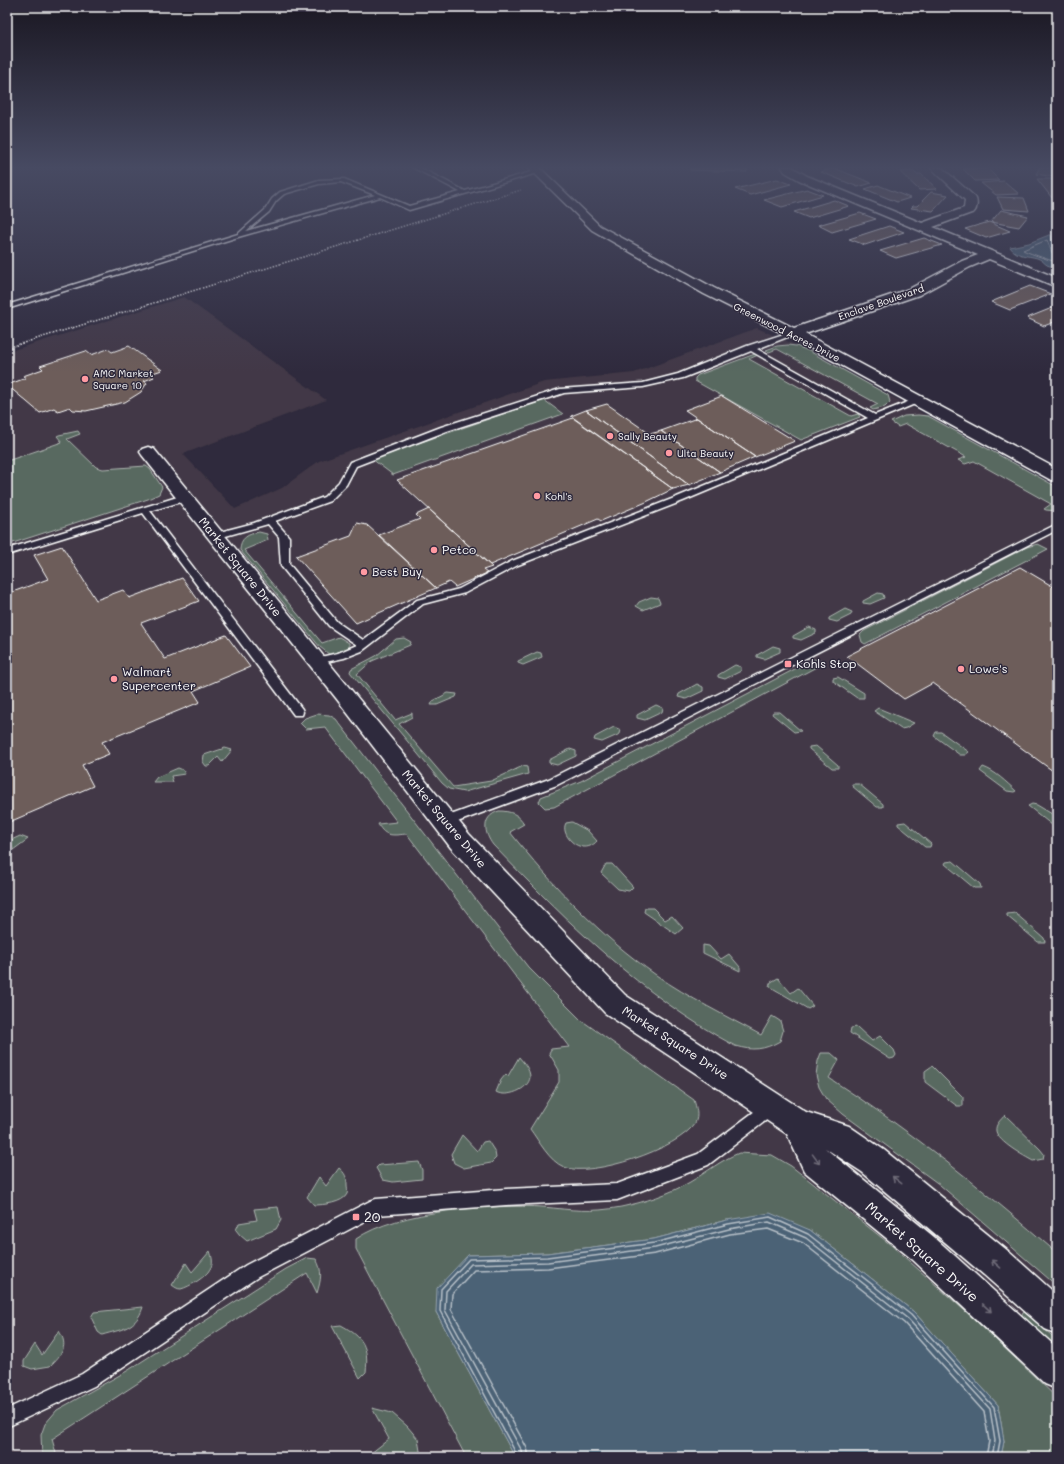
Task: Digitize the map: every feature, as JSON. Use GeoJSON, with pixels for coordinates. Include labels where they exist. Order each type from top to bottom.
{"type":"FeatureCollection","features":[{"type":"Feature","properties":{"kind":"street","name":"Greenwood Acres Drive"},"geometry":{"type":"LineString","coordinates":[[609,235],[709,291],[793,333],[1057,476]]}},
{"type":"Feature","properties":{"kind":"street"},"geometry":{"type":"LineString","coordinates":[[942,235],[1057,283]]}},
{"type":"Feature","properties":{"kind":"street","name":"Enclave Boulevard"},"geometry":{"type":"LineString","coordinates":[[793,333],[914,292],[966,264],[988,255]]}},
{"type":"Feature","properties":{"kind":"street","name":"Market Square Drive"},"geometry":{"type":"LineString","coordinates":[[148,452],[465,847],[615,1004],[798,1124],[838,1137],[873,1161],[996,1263],[1057,1317]]}},
{"type":"Feature","properties":{"kind":"street","name":"Market Square Drive"},"geometry":{"type":"LineString","coordinates":[[798,1124],[815,1160],[923,1248],[1057,1372]]}},
{"type":"Feature","properties":{"kind":"lane"},"geometry":{"type":"LineString","coordinates":[[7,307],[236,236]]}},
{"type":"Feature","properties":{"kind":"lane"},"geometry":{"type":"LineString","coordinates":[[215,536],[270,521],[327,499],[343,483],[353,464],[444,429],[562,391],[643,385],[680,376],[750,348],[793,333]]}},
{"type":"Feature","properties":{"kind":"lane"},"geometry":{"type":"LineString","coordinates":[[750,348],[828,390],[869,414],[874,419]]}},
{"type":"Feature","properties":{"kind":"lane"},"geometry":{"type":"LineString","coordinates":[[316,661],[340,656],[358,649],[420,602],[462,591],[515,563],[552,550],[596,530],[680,499],[918,401]]}},
{"type":"Feature","properties":{"kind":"lane"},"geometry":{"type":"LineString","coordinates":[[7,552],[184,498]]}},
{"type":"Feature","properties":{"kind":"lane"},"geometry":{"type":"LineString","coordinates":[[145,510],[156,528],[298,712]]}},
{"type":"Feature","properties":{"kind":"lane"},"geometry":{"type":"LineString","coordinates":[[270,521],[284,537],[284,564],[333,624],[364,645]]}},
{"type":"Feature","properties":{"kind":"lane"},"geometry":{"type":"LineString","coordinates":[[444,822],[548,784],[644,737],[887,612],[1057,528]]}},
{"type":"Feature","properties":{"kind":"lane"},"geometry":{"type":"LineString","coordinates":[[7,1418],[88,1380],[252,1271],[376,1207],[506,1197],[617,1192],[703,1160],[772,1106]]}},
{"type":"Feature","properties":{"kind":"path"},"geometry":{"type":"LineString","coordinates":[[7,348],[373,235]]}},
{"type":"Feature","properties":{"kind":"shaded area"},"geometry":{"type":"Polygon","coordinates":[[[184,297],[326,400],[183,454],[235,509],[282,488],[319,461],[544,382],[634,373],[757,328],[809,351],[1057,487],[1057,1457],[7,1457],[7,352],[184,297]]]}},
{"type":"Feature","properties":{"kind":"green space"},"geometry":{"type":"Polygon","coordinates":[[[777,346],[796,346],[809,351],[888,395],[890,402],[885,407],[873,410],[870,408],[878,404],[777,349],[769,352],[766,350],[777,346]]]}},
{"type":"Feature","properties":{"kind":"green space"},"geometry":{"type":"Polygon","coordinates":[[[755,354],[758,355],[749,359],[851,416],[858,414],[860,417],[801,440],[695,381],[695,378],[698,375],[755,354]]]}},
{"type":"Feature","properties":{"kind":"green space"},"geometry":{"type":"Polygon","coordinates":[[[544,400],[563,414],[393,475],[372,459],[544,400]]]}},
{"type":"Feature","properties":{"kind":"green space"},"geometry":{"type":"Polygon","coordinates":[[[904,416],[928,416],[1057,487],[1057,511],[1044,509],[1051,504],[974,461],[965,464],[958,460],[966,457],[906,424],[898,427],[891,422],[904,416]]]}},
{"type":"Feature","properties":{"kind":"green space"},"geometry":{"type":"Polygon","coordinates":[[[78,431],[80,434],[67,439],[96,467],[103,469],[146,466],[150,469],[162,487],[159,494],[148,499],[7,545],[7,461],[62,442],[57,436],[78,431]]]}},
{"type":"Feature","properties":{"kind":"green space"},"geometry":{"type":"Polygon","coordinates":[[[259,532],[267,534],[268,540],[244,550],[322,643],[339,637],[349,643],[349,649],[330,655],[320,647],[240,550],[241,542],[245,537],[259,532]]]}},
{"type":"Feature","properties":{"kind":"green space"},"geometry":{"type":"Polygon","coordinates":[[[1038,544],[1048,549],[865,644],[862,642],[860,635],[864,631],[1027,547],[1038,544]]]}},
{"type":"Feature","properties":{"kind":"green space"},"geometry":{"type":"Polygon","coordinates":[[[878,593],[883,594],[884,598],[870,604],[863,603],[863,601],[878,593]]]}},
{"type":"Feature","properties":{"kind":"green space"},"geometry":{"type":"Polygon","coordinates":[[[651,597],[658,598],[660,603],[643,610],[636,606],[639,602],[651,597]]]}},
{"type":"Feature","properties":{"kind":"green space"},"geometry":{"type":"Polygon","coordinates":[[[845,609],[852,612],[851,615],[837,622],[829,620],[829,618],[845,609]]]}},
{"type":"Feature","properties":{"kind":"green space"},"geometry":{"type":"Polygon","coordinates":[[[809,627],[816,630],[816,633],[801,640],[793,638],[793,636],[809,627]]]}},
{"type":"Feature","properties":{"kind":"green space"},"geometry":{"type":"Polygon","coordinates":[[[404,638],[411,642],[410,645],[372,661],[357,674],[395,720],[412,713],[412,717],[399,724],[453,787],[491,781],[523,766],[527,767],[528,774],[464,792],[449,789],[442,783],[350,672],[351,669],[376,656],[396,639],[404,638]]]}},
{"type":"Feature","properties":{"kind":"green space"},"geometry":{"type":"Polygon","coordinates":[[[773,646],[780,648],[780,652],[764,659],[757,657],[757,655],[773,646]]]}},
{"type":"Feature","properties":{"kind":"green space"},"geometry":{"type":"Polygon","coordinates":[[[537,652],[541,653],[542,657],[523,665],[518,663],[518,661],[537,652]]]}},
{"type":"Feature","properties":{"kind":"green space"},"geometry":{"type":"Polygon","coordinates":[[[814,659],[821,661],[822,664],[554,807],[545,808],[539,802],[541,797],[581,781],[814,659]]]}},
{"type":"Feature","properties":{"kind":"green space"},"geometry":{"type":"Polygon","coordinates":[[[735,665],[741,667],[741,671],[725,679],[718,677],[718,675],[735,665]]]}},
{"type":"Feature","properties":{"kind":"green space"},"geometry":{"type":"Polygon","coordinates":[[[838,677],[864,693],[864,698],[857,698],[833,681],[833,678],[838,677]]]}},
{"type":"Feature","properties":{"kind":"green space"},"geometry":{"type":"Polygon","coordinates":[[[697,684],[703,687],[703,691],[686,699],[678,697],[679,694],[697,684]]]}},
{"type":"Feature","properties":{"kind":"green space"},"geometry":{"type":"Polygon","coordinates":[[[448,693],[457,694],[456,697],[437,705],[431,705],[433,701],[448,693]]]}},
{"type":"Feature","properties":{"kind":"green space"},"geometry":{"type":"Polygon","coordinates":[[[656,705],[663,708],[662,712],[645,720],[637,718],[637,715],[656,705]]]}},
{"type":"Feature","properties":{"kind":"green space"},"geometry":{"type":"Polygon","coordinates":[[[878,708],[914,723],[901,729],[874,711],[878,708]]]}},
{"type":"Feature","properties":{"kind":"green space"},"geometry":{"type":"Polygon","coordinates":[[[773,712],[779,712],[801,731],[794,732],[772,714],[773,712]]]}},
{"type":"Feature","properties":{"kind":"green space"},"geometry":{"type":"Polygon","coordinates":[[[317,714],[329,715],[336,719],[528,967],[581,1020],[694,1100],[697,1117],[695,1123],[686,1133],[654,1151],[613,1165],[577,1169],[564,1167],[549,1156],[530,1129],[559,1082],[559,1070],[549,1053],[551,1049],[569,1047],[407,834],[390,835],[384,832],[378,824],[397,822],[325,727],[306,729],[300,723],[305,718],[317,714]]]}},
{"type":"Feature","properties":{"kind":"green space"},"geometry":{"type":"Polygon","coordinates":[[[614,727],[621,730],[620,734],[602,742],[594,740],[595,737],[614,727]]]}},
{"type":"Feature","properties":{"kind":"green space"},"geometry":{"type":"Polygon","coordinates":[[[936,732],[941,732],[969,752],[965,755],[960,755],[934,736],[936,732]]]}},
{"type":"Feature","properties":{"kind":"green space"},"geometry":{"type":"Polygon","coordinates":[[[816,746],[838,765],[838,768],[832,768],[809,749],[809,747],[816,746]]]}},
{"type":"Feature","properties":{"kind":"green space"},"geometry":{"type":"Polygon","coordinates":[[[225,748],[232,750],[222,762],[218,757],[209,766],[206,766],[203,762],[204,755],[225,748]]]}},
{"type":"Feature","properties":{"kind":"green space"},"geometry":{"type":"Polygon","coordinates":[[[570,749],[576,751],[576,756],[557,765],[549,763],[549,760],[570,749]]]}},
{"type":"Feature","properties":{"kind":"green space"},"geometry":{"type":"Polygon","coordinates":[[[983,767],[996,774],[1016,791],[1007,791],[980,771],[983,767]]]}},
{"type":"Feature","properties":{"kind":"green space"},"geometry":{"type":"Polygon","coordinates":[[[178,768],[183,770],[185,774],[171,776],[173,782],[153,782],[157,777],[178,768]]]}},
{"type":"Feature","properties":{"kind":"green space"},"geometry":{"type":"Polygon","coordinates":[[[852,784],[859,784],[883,804],[883,807],[877,807],[852,786],[852,784]]]}},
{"type":"Feature","properties":{"kind":"green space"},"geometry":{"type":"Polygon","coordinates":[[[1032,804],[1037,805],[1057,817],[1057,829],[1028,806],[1032,804]]]}},
{"type":"Feature","properties":{"kind":"green space"},"geometry":{"type":"Polygon","coordinates":[[[499,811],[510,812],[520,818],[524,824],[510,832],[526,852],[578,909],[635,960],[681,991],[761,1035],[772,1016],[780,1021],[783,1031],[780,1041],[758,1049],[747,1049],[735,1046],[668,1004],[606,955],[549,902],[493,845],[486,831],[486,826],[489,817],[499,811]]]}},
{"type":"Feature","properties":{"kind":"green space"},"geometry":{"type":"Polygon","coordinates":[[[572,822],[588,831],[597,841],[591,846],[585,847],[573,843],[566,833],[565,828],[566,823],[572,822]]]}},
{"type":"Feature","properties":{"kind":"green space"},"geometry":{"type":"Polygon","coordinates":[[[905,822],[931,844],[930,847],[925,847],[898,825],[898,823],[905,822]]]}},
{"type":"Feature","properties":{"kind":"green space"},"geometry":{"type":"Polygon","coordinates":[[[20,836],[28,839],[13,850],[11,846],[7,847],[7,842],[20,836]]]}},
{"type":"Feature","properties":{"kind":"green space"},"geometry":{"type":"Polygon","coordinates":[[[953,861],[980,884],[981,888],[974,888],[945,864],[946,862],[953,861]]]}},
{"type":"Feature","properties":{"kind":"green space"},"geometry":{"type":"Polygon","coordinates":[[[606,864],[612,864],[633,887],[629,891],[618,889],[601,873],[606,864]]]}},
{"type":"Feature","properties":{"kind":"green space"},"geometry":{"type":"Polygon","coordinates":[[[645,908],[653,908],[665,920],[672,916],[683,928],[676,934],[644,912],[645,908]]]}},
{"type":"Feature","properties":{"kind":"green space"},"geometry":{"type":"Polygon","coordinates":[[[1015,913],[1044,938],[1045,942],[1038,942],[1007,916],[1007,914],[1015,913]]]}},
{"type":"Feature","properties":{"kind":"green space"},"geometry":{"type":"Polygon","coordinates":[[[703,945],[709,946],[721,959],[729,954],[740,967],[740,971],[703,953],[703,945]]]}},
{"type":"Feature","properties":{"kind":"green space"},"geometry":{"type":"Polygon","coordinates":[[[778,978],[791,993],[798,988],[813,1006],[808,1009],[769,986],[771,982],[778,978]]]}},
{"type":"Feature","properties":{"kind":"green space"},"geometry":{"type":"Polygon","coordinates":[[[857,1027],[872,1041],[880,1036],[894,1050],[896,1055],[894,1058],[890,1059],[850,1033],[851,1028],[857,1027]]]}},
{"type":"Feature","properties":{"kind":"green space"},"geometry":{"type":"Polygon","coordinates":[[[821,1053],[831,1053],[839,1060],[829,1078],[889,1118],[946,1161],[1057,1253],[1057,1286],[940,1185],[843,1114],[826,1099],[819,1087],[816,1075],[821,1053]]]}},
{"type":"Feature","properties":{"kind":"green space"},"geometry":{"type":"Polygon","coordinates":[[[519,1057],[529,1071],[529,1082],[526,1086],[516,1092],[500,1094],[496,1092],[501,1080],[506,1074],[508,1076],[519,1057]]]}},
{"type":"Feature","properties":{"kind":"green space"},"geometry":{"type":"Polygon","coordinates":[[[932,1066],[963,1097],[963,1106],[957,1106],[925,1082],[925,1071],[932,1066]]]}},
{"type":"Feature","properties":{"kind":"green space"},"geometry":{"type":"Polygon","coordinates":[[[1005,1115],[1040,1149],[1044,1154],[1043,1159],[1033,1161],[1001,1140],[996,1131],[996,1126],[1005,1115]]]}},
{"type":"Feature","properties":{"kind":"green space"},"geometry":{"type":"Polygon","coordinates":[[[462,1135],[477,1151],[483,1142],[488,1141],[495,1152],[496,1158],[491,1163],[464,1168],[454,1163],[451,1154],[462,1135]]]}},
{"type":"Feature","properties":{"kind":"green space"},"geometry":{"type":"Polygon","coordinates":[[[739,1153],[772,1155],[791,1166],[891,1245],[974,1319],[1057,1398],[1057,1457],[1001,1457],[1004,1441],[998,1405],[914,1312],[810,1230],[727,1220],[654,1239],[547,1253],[468,1255],[436,1312],[515,1457],[466,1457],[356,1249],[356,1239],[374,1229],[396,1221],[446,1211],[473,1208],[523,1206],[591,1210],[610,1209],[630,1205],[674,1190],[690,1182],[726,1159],[739,1153]]]}},
{"type":"Feature","properties":{"kind":"green space"},"geometry":{"type":"Polygon","coordinates":[[[419,1162],[422,1170],[422,1179],[393,1182],[383,1180],[376,1168],[379,1165],[419,1162]]]}},
{"type":"Feature","properties":{"kind":"green space"},"geometry":{"type":"Polygon","coordinates":[[[339,1168],[346,1177],[347,1194],[345,1197],[341,1200],[327,1204],[314,1205],[307,1197],[319,1177],[326,1186],[339,1168]]]}},
{"type":"Feature","properties":{"kind":"green space"},"geometry":{"type":"Polygon","coordinates":[[[278,1207],[281,1220],[276,1229],[247,1241],[236,1230],[239,1223],[257,1220],[254,1209],[278,1207]]]}},
{"type":"Feature","properties":{"kind":"green space"},"geometry":{"type":"Polygon","coordinates":[[[210,1251],[212,1264],[205,1275],[193,1284],[181,1289],[172,1285],[186,1263],[192,1272],[210,1251]]]}},
{"type":"Feature","properties":{"kind":"green space"},"geometry":{"type":"Polygon","coordinates":[[[307,1258],[316,1259],[320,1268],[320,1280],[317,1293],[307,1273],[52,1439],[57,1457],[42,1457],[41,1435],[45,1424],[57,1410],[127,1371],[286,1269],[307,1258]]]}},
{"type":"Feature","properties":{"kind":"green space"},"geometry":{"type":"Polygon","coordinates":[[[143,1307],[140,1314],[132,1324],[122,1329],[102,1335],[98,1332],[91,1317],[94,1312],[143,1307]]]}},
{"type":"Feature","properties":{"kind":"green space"},"geometry":{"type":"Polygon","coordinates":[[[1024,1312],[1057,1340],[1057,1350],[1020,1317],[1024,1312]]]}},
{"type":"Feature","properties":{"kind":"green space"},"geometry":{"type":"Polygon","coordinates":[[[341,1325],[355,1334],[365,1349],[367,1363],[366,1372],[360,1378],[332,1326],[341,1325]]]}},
{"type":"Feature","properties":{"kind":"green space"},"geometry":{"type":"Polygon","coordinates":[[[59,1331],[64,1341],[63,1350],[50,1366],[32,1369],[24,1366],[24,1361],[35,1344],[42,1355],[59,1331]]]}},
{"type":"Feature","properties":{"kind":"green space"},"geometry":{"type":"Polygon","coordinates":[[[372,1408],[392,1413],[407,1426],[418,1439],[421,1457],[399,1457],[398,1455],[395,1457],[366,1457],[389,1439],[372,1408]]]}},
{"type":"Feature","properties":{"kind":"water"},"geometry":{"type":"Polygon","coordinates":[[[1051,235],[1057,266],[1050,266],[1040,259],[1016,253],[1010,247],[1029,243],[1051,235]]]}},
{"type":"Feature","properties":{"kind":"water"},"geometry":{"type":"Polygon","coordinates":[[[770,1213],[810,1230],[914,1312],[998,1405],[1004,1441],[1001,1457],[515,1457],[436,1312],[437,1288],[468,1255],[547,1253],[654,1239],[727,1220],[770,1213]]]}},
{"type":"Feature","properties":{"kind":"building"},"geometry":{"type":"Polygon","coordinates":[[[860,235],[894,235],[865,245],[849,239],[860,235]]]}},
{"type":"Feature","properties":{"kind":"building"},"geometry":{"type":"Polygon","coordinates":[[[980,235],[995,235],[986,238],[980,235]]]}},
{"type":"Feature","properties":{"kind":"building"},"geometry":{"type":"Polygon","coordinates":[[[924,238],[942,245],[896,258],[880,251],[924,238]]]}},
{"type":"Feature","properties":{"kind":"building"},"geometry":{"type":"Polygon","coordinates":[[[1030,286],[1051,294],[1010,310],[991,302],[1030,286]]]}},
{"type":"Feature","properties":{"kind":"building"},"geometry":{"type":"Polygon","coordinates":[[[1057,306],[1057,321],[1044,326],[1027,318],[1057,306]]]}},
{"type":"Feature","properties":{"kind":"building","name":"AMC Market Square 10"},"geometry":{"type":"Polygon","coordinates":[[[129,346],[162,370],[150,374],[154,377],[144,381],[147,383],[141,392],[125,402],[86,411],[73,410],[70,407],[58,411],[54,408],[40,413],[7,385],[26,378],[23,376],[43,369],[40,366],[86,351],[91,355],[108,349],[112,352],[129,346]]]}},
{"type":"Feature","properties":{"kind":"building"},"geometry":{"type":"Polygon","coordinates":[[[722,396],[795,441],[755,457],[685,410],[722,396]]]}},
{"type":"Feature","properties":{"kind":"building","name":"Ulta Beauty"},"geometry":{"type":"Polygon","coordinates":[[[607,404],[650,434],[661,431],[720,472],[689,485],[586,410],[607,404]]]}},
{"type":"Feature","properties":{"kind":"building","name":"Sally Beauty"},"geometry":{"type":"Polygon","coordinates":[[[586,410],[689,485],[673,489],[571,416],[586,410]]]}},
{"type":"Feature","properties":{"kind":"building","name":"Kohl's"},"geometry":{"type":"Polygon","coordinates":[[[573,418],[673,489],[601,521],[598,519],[490,565],[397,480],[573,418]]]}},
{"type":"Feature","properties":{"kind":"building"},"geometry":{"type":"Polygon","coordinates":[[[697,418],[755,457],[720,472],[661,431],[697,418]]]}},
{"type":"Feature","properties":{"kind":"building","name":"Petco"},"geometry":{"type":"Polygon","coordinates":[[[429,509],[492,567],[483,570],[487,573],[455,587],[449,582],[436,588],[379,535],[420,519],[416,515],[429,509]]]}},
{"type":"Feature","properties":{"kind":"building","name":"Best Buy"},"geometry":{"type":"Polygon","coordinates":[[[357,523],[367,525],[436,588],[356,623],[296,556],[351,536],[357,523]]]}},
{"type":"Feature","properties":{"kind":"building","name":"Walmart Supercenter"},"geometry":{"type":"Polygon","coordinates":[[[62,546],[96,600],[123,590],[129,598],[182,578],[199,601],[141,623],[165,659],[226,635],[250,667],[193,691],[200,702],[102,742],[109,754],[82,765],[93,786],[7,823],[7,594],[48,579],[34,555],[62,546]]]}},
{"type":"Feature","properties":{"kind":"building","name":"Lowe's"},"geometry":{"type":"Polygon","coordinates":[[[1020,567],[1057,589],[1057,774],[933,683],[904,699],[847,656],[1020,567]]]}},
{"type":"Feature","properties":{"kind":"place","name":"AMC Market Square 10"},"geometry":{"type":"Point","coordinates":[85,379]}},
{"type":"Feature","properties":{"kind":"place","name":"Sally Beauty"},"geometry":{"type":"Point","coordinates":[610,436]}},
{"type":"Feature","properties":{"kind":"place","name":"Ulta Beauty"},"geometry":{"type":"Point","coordinates":[669,453]}},
{"type":"Feature","properties":{"kind":"place","name":"Kohl's"},"geometry":{"type":"Point","coordinates":[537,496]}},
{"type":"Feature","properties":{"kind":"place","name":"Petco"},"geometry":{"type":"Point","coordinates":[434,550]}},
{"type":"Feature","properties":{"kind":"place","name":"Best Buy"},"geometry":{"type":"Point","coordinates":[364,572]}},
{"type":"Feature","properties":{"kind":"place","name":"Kohls Stop"},"geometry":{"type":"Point","coordinates":[788,664]}},
{"type":"Feature","properties":{"kind":"place","name":"Lowe's"},"geometry":{"type":"Point","coordinates":[961,669]}},
{"type":"Feature","properties":{"kind":"place","name":"Walmart Supercenter"},"geometry":{"type":"Point","coordinates":[114,679]}},
{"type":"Feature","properties":{"kind":"place","name":"20"},"geometry":{"type":"Point","coordinates":[356,1217]}}]}
